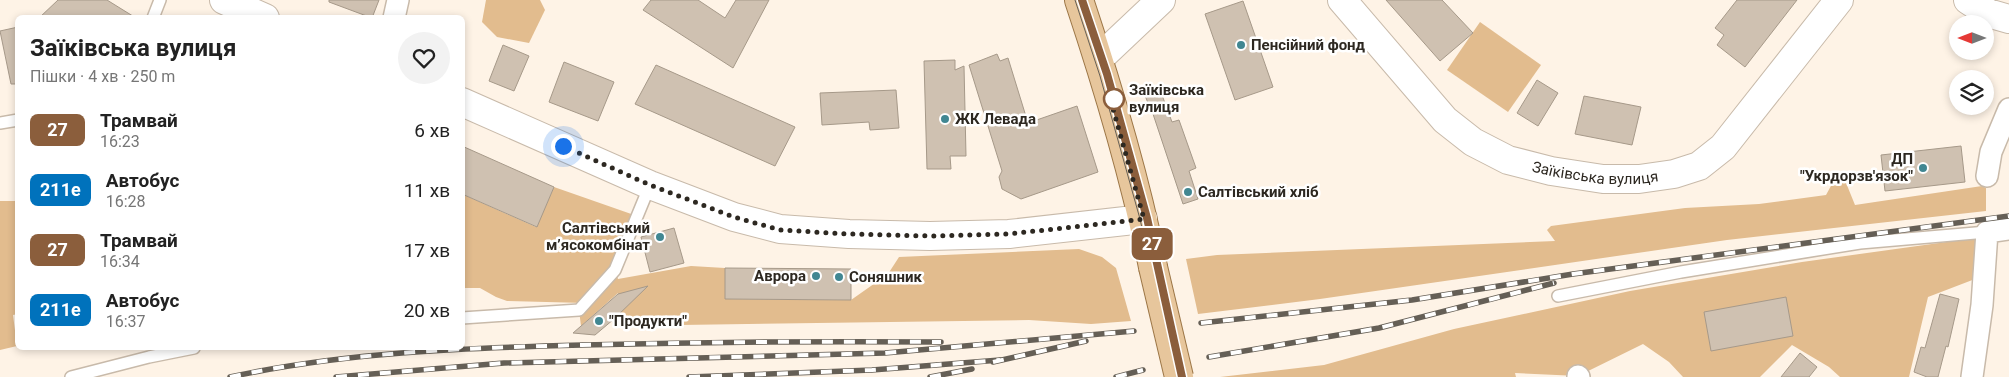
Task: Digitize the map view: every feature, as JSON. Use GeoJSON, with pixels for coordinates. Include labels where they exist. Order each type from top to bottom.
{"type":"FeatureCollection","features":[{"type":"Feature","properties":{"kind":"main road"},"geometry":{"type":"LineString","coordinates":[[1079,0],[1098,56],[1144,219],[1178,377]]}},
{"type":"Feature","properties":{"kind":"street"},"geometry":{"type":"LineString","coordinates":[[224,0],[258,15]]}},
{"type":"Feature","properties":{"kind":"street"},"geometry":{"type":"LineString","coordinates":[[395,15],[398,0]]}},
{"type":"Feature","properties":{"kind":"street"},"geometry":{"type":"LineString","coordinates":[[1098,56],[1106,52],[1160,0]]}},
{"type":"Feature","properties":{"kind":"street","name":"Заїківська вулиця"},"geometry":{"type":"LineString","coordinates":[[1342,0],[1445,120],[1474,142],[1508,160],[1551,171],[1603,180],[1639,179],[1666,175],[1699,166],[1723,146],[1839,0]]}},
{"type":"Feature","properties":{"kind":"street"},"geometry":{"type":"LineString","coordinates":[[1968,0],[1988,13],[2009,19]]}},
{"type":"Feature","properties":{"kind":"street"},"geometry":{"type":"LineString","coordinates":[[465,103],[650,185],[758,225],[805,232],[930,236],[1009,234],[1144,219]]}},
{"type":"Feature","properties":{"kind":"street"},"geometry":{"type":"LineString","coordinates":[[1987,176],[1991,152],[2009,109]]}},
{"type":"Feature","properties":{"kind":"street"},"geometry":{"type":"LineString","coordinates":[[1972,377],[1982,305],[1987,232],[2009,229]]}},
{"type":"Feature","properties":{"kind":"lane"},"geometry":{"type":"LineString","coordinates":[[154,15],[160,0]]}},
{"type":"Feature","properties":{"kind":"lane"},"geometry":{"type":"LineString","coordinates":[[0,123],[15,120]]}},
{"type":"Feature","properties":{"kind":"lane"},"geometry":{"type":"LineString","coordinates":[[465,318],[579,310],[615,270],[650,185]]}},
{"type":"Feature","properties":{"kind":"lane"},"geometry":{"type":"LineString","coordinates":[[1558,296],[1681,272],[1860,244],[1987,232]]}},
{"type":"Feature","properties":{"kind":"lane"},"geometry":{"type":"LineString","coordinates":[[71,377],[148,357],[184,350]]}},
{"type":"Feature","properties":{"kind":"shaded area"},"geometry":{"type":"Polygon","coordinates":[[[486,0],[540,0],[545,10],[529,43],[497,37],[482,22],[486,0]]]}},
{"type":"Feature","properties":{"kind":"shaded area"},"geometry":{"type":"Polygon","coordinates":[[[1480,22],[1541,65],[1508,112],[1447,70],[1480,22]]]}},
{"type":"Feature","properties":{"kind":"shaded area"},"geometry":{"type":"Polygon","coordinates":[[[1838,173],[1842,173],[1855,205],[1982,186],[1986,188],[1986,211],[1727,240],[1320,299],[1198,314],[1186,259],[1217,255],[1555,241],[1547,230],[1551,226],[1685,208],[1759,204],[1826,195],[1838,173]]]}},
{"type":"Feature","properties":{"kind":"shaded area"},"geometry":{"type":"Polygon","coordinates":[[[554,187],[637,216],[615,270],[618,279],[691,266],[725,268],[725,299],[851,300],[888,274],[899,257],[1079,249],[1102,257],[1116,268],[1131,321],[1091,324],[1029,320],[613,326],[612,321],[618,293],[581,326],[579,310],[585,303],[507,301],[480,288],[465,288],[465,195],[536,227],[554,187]]]}},
{"type":"Feature","properties":{"kind":"shaded area"},"geometry":{"type":"Polygon","coordinates":[[[0,201],[15,201],[15,315],[13,315],[15,346],[0,350],[0,201]]]}},
{"type":"Feature","properties":{"kind":"shaded area"},"geometry":{"type":"Polygon","coordinates":[[[1975,238],[1975,279],[1928,297],[1909,377],[1840,377],[1829,367],[1792,345],[1760,377],[1683,377],[1669,362],[1643,344],[1578,376],[1515,373],[1516,377],[1220,377],[1324,365],[1454,329],[1630,291],[1802,262],[1975,238]]]}},
{"type":"Feature","properties":{"kind":"building"},"geometry":{"type":"Polygon","coordinates":[[[58,0],[107,0],[131,15],[42,15],[58,0]]]}},
{"type":"Feature","properties":{"kind":"building"},"geometry":{"type":"Polygon","coordinates":[[[329,0],[379,0],[373,15],[364,15],[329,2],[329,0]]]}},
{"type":"Feature","properties":{"kind":"building"},"geometry":{"type":"Polygon","coordinates":[[[651,0],[698,0],[725,18],[736,0],[769,0],[733,68],[643,10],[651,0]]]}},
{"type":"Feature","properties":{"kind":"building"},"geometry":{"type":"Polygon","coordinates":[[[1386,0],[1442,0],[1473,33],[1440,61],[1386,0]]]}},
{"type":"Feature","properties":{"kind":"building"},"geometry":{"type":"Polygon","coordinates":[[[1737,0],[1797,0],[1745,67],[1717,45],[1724,35],[1715,28],[1737,0]]]}},
{"type":"Feature","properties":{"kind":"building"},"geometry":{"type":"Polygon","coordinates":[[[1243,1],[1273,87],[1235,100],[1205,14],[1243,1]]]}},
{"type":"Feature","properties":{"kind":"building"},"geometry":{"type":"Polygon","coordinates":[[[15,28],[15,84],[11,84],[0,31],[15,28]]]}},
{"type":"Feature","properties":{"kind":"building"},"geometry":{"type":"Polygon","coordinates":[[[503,45],[529,56],[514,91],[489,81],[503,45]]]}},
{"type":"Feature","properties":{"kind":"building"},"geometry":{"type":"Polygon","coordinates":[[[997,54],[1000,61],[1008,58],[1028,123],[1077,106],[1098,172],[1021,199],[1002,189],[999,177],[1002,171],[969,65],[997,54]]]}},
{"type":"Feature","properties":{"kind":"building","name":"ЖК Левада"},"geometry":{"type":"Polygon","coordinates":[[[955,60],[955,70],[964,66],[966,156],[950,156],[951,169],[927,169],[924,61],[955,60]]]}},
{"type":"Feature","properties":{"kind":"building"},"geometry":{"type":"Polygon","coordinates":[[[564,62],[614,82],[598,121],[549,102],[564,62]]]}},
{"type":"Feature","properties":{"kind":"building"},"geometry":{"type":"Polygon","coordinates":[[[656,65],[795,127],[775,166],[635,104],[656,65]]]}},
{"type":"Feature","properties":{"kind":"building"},"geometry":{"type":"Polygon","coordinates":[[[1537,80],[1558,93],[1538,126],[1517,113],[1537,80]]]}},
{"type":"Feature","properties":{"kind":"building"},"geometry":{"type":"Polygon","coordinates":[[[1159,87],[1172,122],[1179,120],[1196,168],[1189,171],[1198,199],[1183,204],[1151,108],[1144,93],[1159,87]]]}},
{"type":"Feature","properties":{"kind":"building"},"geometry":{"type":"Polygon","coordinates":[[[896,90],[899,128],[870,130],[869,122],[822,125],[820,93],[896,90]]]}},
{"type":"Feature","properties":{"kind":"building"},"geometry":{"type":"Polygon","coordinates":[[[1584,96],[1641,107],[1632,145],[1575,134],[1584,96]]]}},
{"type":"Feature","properties":{"kind":"building","name":"ДП \"Укрдорзв'язок\""},"geometry":{"type":"Polygon","coordinates":[[[1961,146],[1965,182],[1885,191],[1881,155],[1961,146]]]}},
{"type":"Feature","properties":{"kind":"building"},"geometry":{"type":"Polygon","coordinates":[[[465,147],[554,187],[537,227],[465,195],[465,147]]]}},
{"type":"Feature","properties":{"kind":"building"},"geometry":{"type":"Polygon","coordinates":[[[674,228],[684,263],[650,272],[641,237],[674,228]]]}},
{"type":"Feature","properties":{"kind":"building"},"geometry":{"type":"Polygon","coordinates":[[[725,268],[851,269],[851,300],[725,299],[725,268]]]}},
{"type":"Feature","properties":{"kind":"building"},"geometry":{"type":"Polygon","coordinates":[[[648,286],[595,335],[573,333],[618,294],[648,286]]]}},
{"type":"Feature","properties":{"kind":"building"},"geometry":{"type":"Polygon","coordinates":[[[1940,294],[1959,299],[1948,347],[1946,346],[1938,377],[1927,377],[1914,372],[1921,347],[1925,348],[1940,294]]]}},
{"type":"Feature","properties":{"kind":"building"},"geometry":{"type":"Polygon","coordinates":[[[1786,297],[1793,336],[1711,351],[1704,312],[1786,297]]]}},
{"type":"Feature","properties":{"kind":"building"},"geometry":{"type":"Polygon","coordinates":[[[1800,353],[1817,367],[1809,377],[1781,377],[1800,353]]]}},
{"type":"Feature","properties":{"kind":"tram line"},"geometry":{"type":"LineString","coordinates":[[1075,0],[1100,76],[1140,219],[1175,377]]}},
{"type":"Feature","properties":{"kind":"tram line","name":"27"},"geometry":{"type":"LineString","coordinates":[[1082,0],[1107,74],[1147,218],[1182,377]]}},
{"type":"Feature","properties":{"kind":"railway"},"geometry":{"type":"LineString","coordinates":[[1201,323],[1412,300],[1573,274],[2009,216]]}},
{"type":"Feature","properties":{"kind":"railway"},"geometry":{"type":"LineString","coordinates":[[1209,357],[1379,328],[1554,283]]}},
{"type":"Feature","properties":{"kind":"railway"},"geometry":{"type":"LineString","coordinates":[[336,377],[504,363],[885,353],[1134,331]]}},
{"type":"Feature","properties":{"kind":"railway"},"geometry":{"type":"LineString","coordinates":[[993,362],[1086,341]]}},
{"type":"Feature","properties":{"kind":"railway"},"geometry":{"type":"LineString","coordinates":[[465,349],[672,343],[941,342]]}},
{"type":"Feature","properties":{"kind":"railway"},"geometry":{"type":"LineString","coordinates":[[230,377],[317,362],[449,350]]}},
{"type":"Feature","properties":{"kind":"railway"},"geometry":{"type":"LineString","coordinates":[[689,377],[872,370],[1000,360]]}},
{"type":"Feature","properties":{"kind":"railway"},"geometry":{"type":"LineString","coordinates":[[930,377],[972,369]]}},
{"type":"Feature","properties":{"kind":"railway"},"geometry":{"type":"LineString","coordinates":[[1116,377],[1143,370]]}},
{"type":"Feature","properties":{"kind":"place","name":"Пенсійний фонд"},"geometry":{"type":"Point","coordinates":[1241,45]}},
{"type":"Feature","properties":{"kind":"place","name":"Заїківська вулиця"},"geometry":{"type":"Point","coordinates":[1114,99]}},
{"type":"Feature","properties":{"kind":"place","name":"ЖК Левада"},"geometry":{"type":"Point","coordinates":[945,119]}},
{"type":"Feature","properties":{"kind":"place","name":"ДП \"Укрдорзв'язок\""},"geometry":{"type":"Point","coordinates":[1923,168]}},
{"type":"Feature","properties":{"kind":"place","name":"Салтівський хліб"},"geometry":{"type":"Point","coordinates":[1188,192]}},
{"type":"Feature","properties":{"kind":"place","name":"Салтівський мʼясокомбінат"},"geometry":{"type":"Point","coordinates":[660,237]}},
{"type":"Feature","properties":{"kind":"place","name":"Аврора"},"geometry":{"type":"Point","coordinates":[816,276]}},
{"type":"Feature","properties":{"kind":"place","name":"Соняшник"},"geometry":{"type":"Point","coordinates":[839,277]}},
{"type":"Feature","properties":{"kind":"place","name":"\"Продукти\""},"geometry":{"type":"Point","coordinates":[599,321]}},
{"type":"Feature","properties":{"kind":"route"},"geometry":{"type":"LineString","coordinates":[[563,146],[650,185],[734,217],[780,230],[930,236],[1009,234],[1144,219],[1110,98],[1114,99]]}}]}
